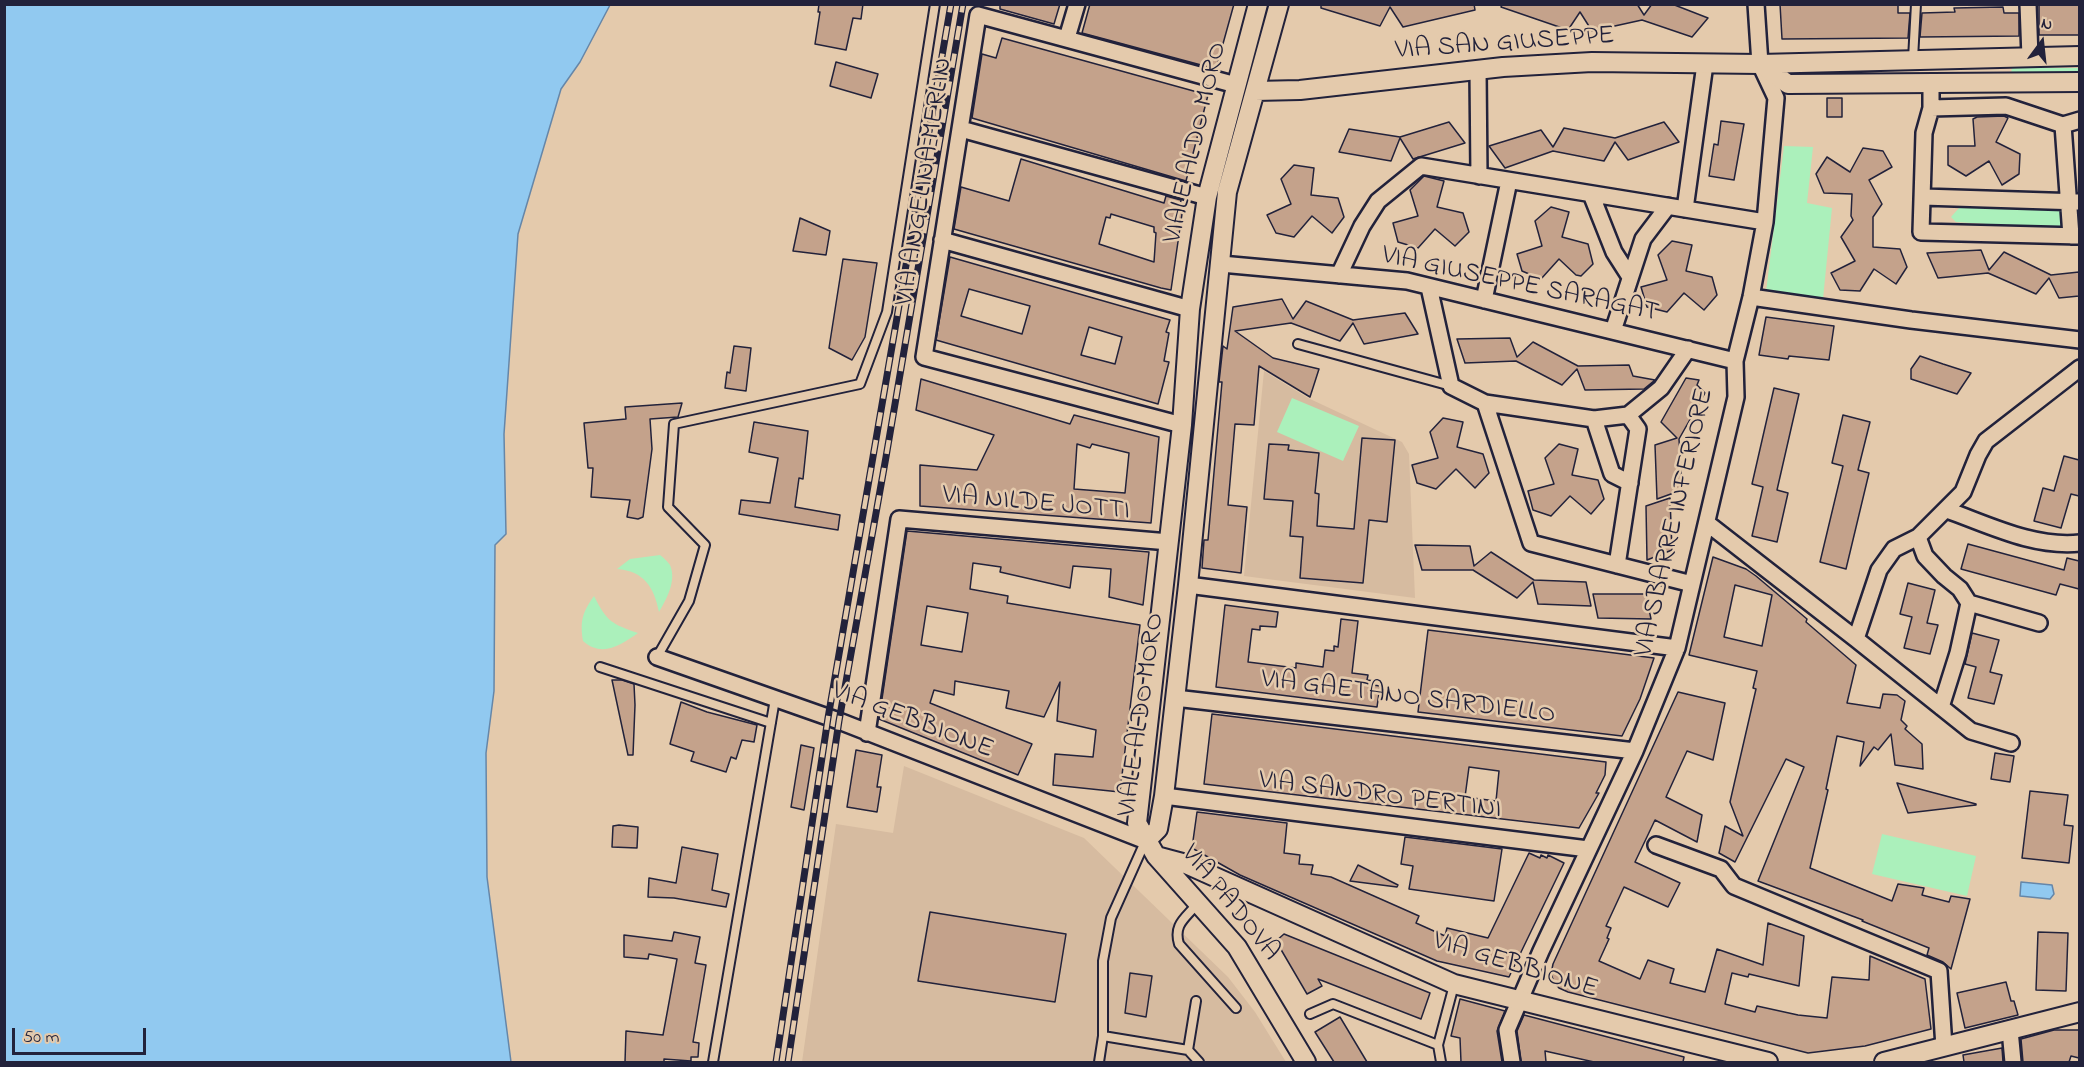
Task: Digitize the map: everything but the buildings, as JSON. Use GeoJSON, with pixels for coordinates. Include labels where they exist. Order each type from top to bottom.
{"type":"FeatureCollection","features":[{"type":"Feature","properties":{"kind":"street"},"geometry":{"type":"LineString","coordinates":[[1077,4],[1067,38],[1236,85]]}},
{"type":"Feature","properties":{"kind":"street","name":"VIALE ALDO MORO"},"geometry":{"type":"LineString","coordinates":[[1151,848],[1137,823],[1182,425],[1190,309],[1207,196],[1258,4]]}},
{"type":"Feature","properties":{"kind":"street","name":"VIALE ALDO MORO"},"geometry":{"type":"LineString","coordinates":[[1151,848],[1158,829],[1164,796],[1188,585],[1227,192],[1279,4]]}},
{"type":"Feature","properties":{"kind":"street","name":"VIA SBARRE INFERIORE"},"geometry":{"type":"LineString","coordinates":[[1512,1062],[1507,1030],[1518,1001],[1635,751],[1677,648],[1707,523],[1736,397],[1735,361],[1751,297],[1765,222],[1776,98],[1760,64],[1756,4]]}},
{"type":"Feature","properties":{"kind":"street"},"geometry":{"type":"LineString","coordinates":[[2028,4],[2030,57]]}},
{"type":"Feature","properties":{"kind":"street","name":"VIA ANGELINA MERLIN"},"geometry":{"type":"LineString","coordinates":[[1067,38],[978,15],[924,357],[1182,425]]}},
{"type":"Feature","properties":{"kind":"street","name":"VIA SAN GIUSEPPE"},"geometry":{"type":"LineString","coordinates":[[1255,91],[1300,90],[1503,66],[1592,62],[1760,64],[2079,56]]}},
{"type":"Feature","properties":{"kind":"street"},"geometry":{"type":"LineString","coordinates":[[1685,209],[1705,64]]}},
{"type":"Feature","properties":{"kind":"street"},"geometry":{"type":"LineString","coordinates":[[1760,64],[1788,84],[2079,82]]}},
{"type":"Feature","properties":{"kind":"street"},"geometry":{"type":"LineString","coordinates":[[1478,70],[1479,176]]}},
{"type":"Feature","properties":{"kind":"street"},"geometry":{"type":"LineString","coordinates":[[1930,84],[1931,108],[1924,133],[1921,232],[2075,236],[2074,201],[2063,125]]}},
{"type":"Feature","properties":{"kind":"street"},"geometry":{"type":"LineString","coordinates":[[1931,108],[2006,106],[2063,125],[2079,120]]}},
{"type":"Feature","properties":{"kind":"street"},"geometry":{"type":"LineString","coordinates":[[961,129],[1207,196]]}},
{"type":"Feature","properties":{"kind":"street"},"geometry":{"type":"LineString","coordinates":[[1339,275],[1362,226],[1377,201],[1421,166],[1765,222]]}},
{"type":"Feature","properties":{"kind":"street"},"geometry":{"type":"LineString","coordinates":[[1484,300],[1509,181]]}},
{"type":"Feature","properties":{"kind":"street"},"geometry":{"type":"LineString","coordinates":[[1591,194],[1614,252],[1630,277]]}},
{"type":"Feature","properties":{"kind":"street"},"geometry":{"type":"LineString","coordinates":[[1923,197],[2074,201]]}},
{"type":"Feature","properties":{"kind":"street"},"geometry":{"type":"LineString","coordinates":[[1613,331],[1642,239],[1668,206]]}},
{"type":"Feature","properties":{"kind":"street"},"geometry":{"type":"LineString","coordinates":[[942,240],[1190,309]]}},
{"type":"Feature","properties":{"kind":"street","name":"VIA GIUSEPPE SARAGAT"},"geometry":{"type":"LineString","coordinates":[[1221,264],[1407,281],[1735,361]]}},
{"type":"Feature","properties":{"kind":"street"},"geometry":{"type":"LineString","coordinates":[[1430,287],[1451,386],[1485,403],[1594,419],[1628,415],[1661,388],[1688,349]]}},
{"type":"Feature","properties":{"kind":"street"},"geometry":{"type":"LineString","coordinates":[[1751,297],[1911,320],[2079,340]]}},
{"type":"Feature","properties":{"kind":"street"},"geometry":{"type":"LineString","coordinates":[[1856,639],[1879,570],[1894,549],[1918,537],[1963,492],[1986,441],[2079,368]]}},
{"type":"Feature","properties":{"kind":"street"},"geometry":{"type":"LineString","coordinates":[[1485,403],[1531,543],[1692,584]]}},
{"type":"Feature","properties":{"kind":"street"},"geometry":{"type":"LineString","coordinates":[[1617,565],[1638,429],[1628,415]]}},
{"type":"Feature","properties":{"kind":"street"},"geometry":{"type":"LineString","coordinates":[[1594,419],[1612,474],[1630,483]]}},
{"type":"Feature","properties":{"kind":"street"},"geometry":{"type":"LineString","coordinates":[[1947,510],[2027,539],[2064,545],[2079,543]]}},
{"type":"Feature","properties":{"kind":"street","name":"VIA NILDE JOTTI"},"geometry":{"type":"LineString","coordinates":[[867,732],[899,519],[1169,542]]}},
{"type":"Feature","properties":{"kind":"street"},"geometry":{"type":"LineString","coordinates":[[1707,523],[1971,731],[2011,743]]}},
{"type":"Feature","properties":{"kind":"street"},"geometry":{"type":"LineString","coordinates":[[1918,537],[1925,556],[1960,589],[1969,603],[2039,623]]}},
{"type":"Feature","properties":{"kind":"street"},"geometry":{"type":"LineString","coordinates":[[1188,585],[1677,648]]}},
{"type":"Feature","properties":{"kind":"street"},"geometry":{"type":"LineString","coordinates":[[1941,707],[1958,653],[1969,603]]}},
{"type":"Feature","properties":{"kind":"street","name":"VIA GEBBIONE"},"geometry":{"type":"LineString","coordinates":[[657,657],[867,732],[1151,848],[1454,984],[1768,1062]]}},
{"type":"Feature","properties":{"kind":"street","name":"VIA GAETANO SARDIELLO"},"geometry":{"type":"LineString","coordinates":[[1175,698],[1635,751]]}},
{"type":"Feature","properties":{"kind":"street","name":"VIA SANDRO PERTINI"},"geometry":{"type":"LineString","coordinates":[[1164,796],[1588,849]]}},
{"type":"Feature","properties":{"kind":"street"},"geometry":{"type":"LineString","coordinates":[[1656,844],[1721,869],[1734,886],[1939,971],[1944,1047]]}},
{"type":"Feature","properties":{"kind":"street","name":"VIA PADOVA"},"geometry":{"type":"LineString","coordinates":[[1151,848],[1237,947],[1306,1062]]}},
{"type":"Feature","properties":{"kind":"street"},"geometry":{"type":"LineString","coordinates":[[1884,1062],[2079,1012]]}},
{"type":"Feature","properties":{"kind":"street"},"geometry":{"type":"LineString","coordinates":[[2010,1030],[2013,1062]]}},
{"type":"Feature","properties":{"kind":"lane"},"geometry":{"type":"LineString","coordinates":[[657,657],[689,601],[705,545],[668,507],[674,424],[860,384],[887,312],[935,4]]}},
{"type":"Feature","properties":{"kind":"lane"},"geometry":{"type":"LineString","coordinates":[[1913,60],[1916,4]]}},
{"type":"Feature","properties":{"kind":"lane"},"geometry":{"type":"LineString","coordinates":[[1298,344],[1451,386]]}},
{"type":"Feature","properties":{"kind":"lane"},"geometry":{"type":"LineString","coordinates":[[600,667],[771,723]]}},
{"type":"Feature","properties":{"kind":"lane"},"geometry":{"type":"LineString","coordinates":[[713,1062],[775,699]]}},
{"type":"Feature","properties":{"kind":"lane"},"geometry":{"type":"LineString","coordinates":[[1099,1062],[1102,1036],[1103,961],[1111,918],[1151,848]]}},
{"type":"Feature","properties":{"kind":"lane"},"geometry":{"type":"LineString","coordinates":[[1198,903],[1178,927],[1176,934],[1179,944],[1236,1008]]}},
{"type":"Feature","properties":{"kind":"lane"},"geometry":{"type":"LineString","coordinates":[[1441,1062],[1438,1046],[1454,984]]}},
{"type":"Feature","properties":{"kind":"lane"},"geometry":{"type":"LineString","coordinates":[[1188,1050],[1196,1000]]}},
{"type":"Feature","properties":{"kind":"lane"},"geometry":{"type":"LineString","coordinates":[[1310,1014],[1333,1004],[1438,1046]]}},
{"type":"Feature","properties":{"kind":"lane"},"geometry":{"type":"LineString","coordinates":[[1102,1036],[1188,1050],[1199,1062]]}},
{"type":"Feature","properties":{"kind":"shaded area"},"geometry":{"type":"Polygon","coordinates":[[[1264,371],[1308,398],[1402,442],[1409,454],[1415,598],[1244,576],[1264,371]]]}},
{"type":"Feature","properties":{"kind":"shaded area"},"geometry":{"type":"Polygon","coordinates":[[[904,766],[1084,838],[1228,977],[1255,1012],[1286,1062],[802,1062],[836,824],[893,833],[904,766]]]}},
{"type":"Feature","properties":{"kind":"green space"},"geometry":{"type":"Polygon","coordinates":[[[2012,68],[2079,68],[2079,74],[2011,74],[2012,68]]]}},
{"type":"Feature","properties":{"kind":"green space"},"geometry":{"type":"Polygon","coordinates":[[[1784,146],[1813,147],[1807,203],[1832,208],[1823,299],[1766,292],[1784,146]]]}},
{"type":"Feature","properties":{"kind":"green space"},"geometry":{"type":"Polygon","coordinates":[[[1967,206],[2062,210],[2062,229],[1956,222],[1951,217],[1959,208],[1967,206]]]}},
{"type":"Feature","properties":{"kind":"green space"},"geometry":{"type":"Polygon","coordinates":[[[1292,398],[1359,426],[1343,461],[1277,432],[1292,398]]]}},
{"type":"Feature","properties":{"kind":"green space"},"geometry":{"type":"Polygon","coordinates":[[[660,555],[670,565],[672,577],[670,590],[659,612],[651,588],[646,582],[634,573],[617,569],[630,559],[660,555]]]}},
{"type":"Feature","properties":{"kind":"green space"},"geometry":{"type":"Polygon","coordinates":[[[594,596],[611,621],[638,633],[611,648],[597,649],[583,641],[583,617],[594,596]]]}},
{"type":"Feature","properties":{"kind":"green space"},"geometry":{"type":"Polygon","coordinates":[[[1882,834],[1976,856],[1967,896],[1872,874],[1882,834]]]}},
{"type":"Feature","properties":{"kind":"water"},"geometry":{"type":"Polygon","coordinates":[[[5,4],[610,5],[580,62],[561,89],[518,234],[504,434],[506,534],[495,545],[494,691],[486,753],[487,877],[511,1062],[5,1062],[5,4]]]}},
{"type":"Feature","properties":{"kind":"water"},"geometry":{"type":"Polygon","coordinates":[[[2021,882],[2052,885],[2054,894],[2050,899],[2020,896],[2021,882]]]}},
{"type":"Feature","properties":{"kind":"railway"},"geometry":{"type":"LineString","coordinates":[[776,1062],[828,718],[951,4]]}},
{"type":"Feature","properties":{"kind":"railway"},"geometry":{"type":"LineString","coordinates":[[788,1062],[839,721],[963,4]]}}]}
